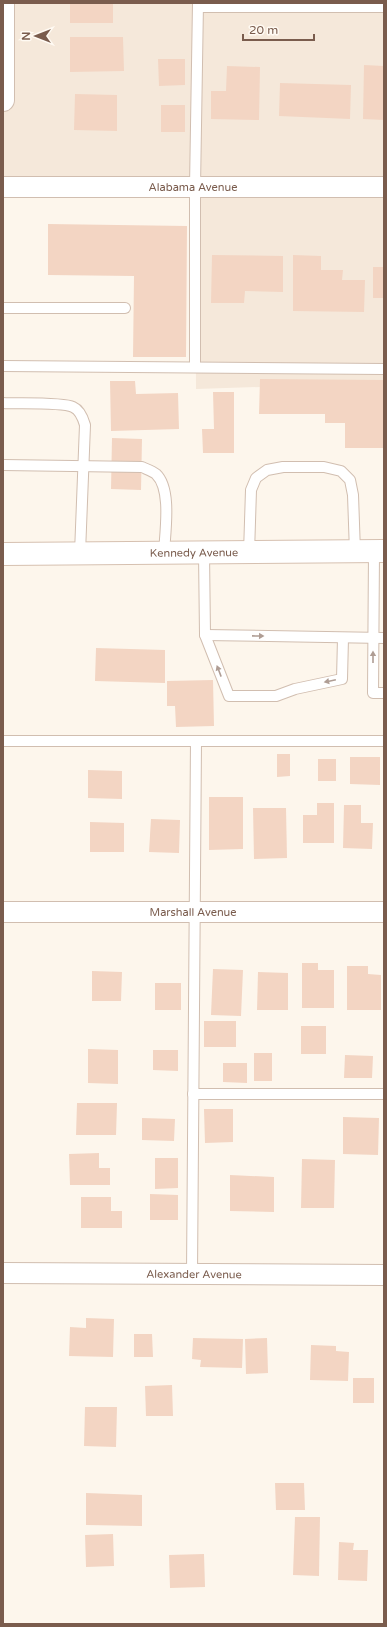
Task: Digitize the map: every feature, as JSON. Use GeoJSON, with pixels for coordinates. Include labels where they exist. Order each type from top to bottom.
{"type":"FeatureCollection","features":[{"type":"Feature","properties":{"kind":"main road"},"geometry":{"type":"LineString","coordinates":[[3,3],[3,100]]}},
{"type":"Feature","properties":{"kind":"main road","name":"Kennedy Avenue"},"geometry":{"type":"LineString","coordinates":[[3,554],[371,551]]}},
{"type":"Feature","properties":{"kind":"street","name":"Alabama Avenue"},"geometry":{"type":"LineString","coordinates":[[3,186],[384,187]]}},
{"type":"Feature","properties":{"kind":"street","name":"Marshall Avenue"},"geometry":{"type":"LineString","coordinates":[[3,912],[384,912]]}},
{"type":"Feature","properties":{"kind":"street","name":"Alexander Avenue"},"geometry":{"type":"LineString","coordinates":[[3,1274],[384,1275]]}},
{"type":"Feature","properties":{"kind":"lane"},"geometry":{"type":"LineString","coordinates":[[196,367],[198,5],[384,7]]}},
{"type":"Feature","properties":{"kind":"lane"},"geometry":{"type":"LineString","coordinates":[[3,308],[125,308]]}},
{"type":"Feature","properties":{"kind":"lane"},"geometry":{"type":"LineString","coordinates":[[3,366],[384,369]]}},
{"type":"Feature","properties":{"kind":"lane"},"geometry":{"type":"LineString","coordinates":[[3,404],[62,405],[74,407],[82,415],[85,425],[80,553]]}},
{"type":"Feature","properties":{"kind":"lane"},"geometry":{"type":"LineString","coordinates":[[3,465],[142,468],[155,473],[163,483],[166,498],[164,553]]}},
{"type":"Feature","properties":{"kind":"lane"},"geometry":{"type":"LineString","coordinates":[[249,553],[251,490],[256,478],[267,470],[283,467],[324,468],[341,471],[350,480],[353,496],[371,551],[373,693],[384,693]]}},
{"type":"Feature","properties":{"kind":"lane"},"geometry":{"type":"LineString","coordinates":[[204,553],[205,635],[229,696],[276,696],[296,689],[342,679],[343,638]]}},
{"type":"Feature","properties":{"kind":"lane"},"geometry":{"type":"LineString","coordinates":[[205,635],[384,638]]}},
{"type":"Feature","properties":{"kind":"lane"},"geometry":{"type":"LineString","coordinates":[[3,741],[384,741]]}},
{"type":"Feature","properties":{"kind":"lane"},"geometry":{"type":"LineString","coordinates":[[192,1274],[196,741]]}},
{"type":"Feature","properties":{"kind":"lane"},"geometry":{"type":"LineString","coordinates":[[193,1094],[384,1094]]}},
{"type":"Feature","properties":{"kind":"shaded area"},"geometry":{"type":"Polygon","coordinates":[[[4,3],[384,3],[384,383],[196,389],[195,187],[3,187],[4,3]]]}},
{"type":"Feature","properties":{"kind":"building"},"geometry":{"type":"Polygon","coordinates":[[[70,3],[113,3],[113,23],[70,23],[70,3]]]}},
{"type":"Feature","properties":{"kind":"building"},"geometry":{"type":"Polygon","coordinates":[[[70,37],[123,37],[124,71],[70,72],[70,37]]]}},
{"type":"Feature","properties":{"kind":"building"},"geometry":{"type":"Polygon","coordinates":[[[158,59],[185,59],[185,85],[159,86],[158,59]]]}},
{"type":"Feature","properties":{"kind":"building"},"geometry":{"type":"Polygon","coordinates":[[[364,65],[384,66],[384,120],[363,119],[364,65]]]}},
{"type":"Feature","properties":{"kind":"building"},"geometry":{"type":"Polygon","coordinates":[[[227,66],[260,67],[259,120],[211,119],[211,91],[226,91],[227,66]]]}},
{"type":"Feature","properties":{"kind":"building"},"geometry":{"type":"Polygon","coordinates":[[[280,83],[351,85],[350,119],[279,116],[280,83]]]}},
{"type":"Feature","properties":{"kind":"building"},"geometry":{"type":"Polygon","coordinates":[[[75,94],[117,95],[117,131],[74,130],[75,94]]]}},
{"type":"Feature","properties":{"kind":"building"},"geometry":{"type":"Polygon","coordinates":[[[161,105],[185,105],[185,132],[161,132],[161,105]]]}},
{"type":"Feature","properties":{"kind":"building"},"geometry":{"type":"Polygon","coordinates":[[[48,224],[187,226],[186,357],[133,357],[134,276],[48,275],[48,224]]]}},
{"type":"Feature","properties":{"kind":"building"},"geometry":{"type":"Polygon","coordinates":[[[212,255],[283,256],[283,292],[245,291],[244,303],[211,303],[212,255]]]}},
{"type":"Feature","properties":{"kind":"building"},"geometry":{"type":"Polygon","coordinates":[[[293,255],[321,256],[321,270],[343,270],[342,280],[365,280],[364,312],[293,311],[293,255]]]}},
{"type":"Feature","properties":{"kind":"building"},"geometry":{"type":"Polygon","coordinates":[[[373,267],[384,267],[384,298],[373,298],[373,267]]]}},
{"type":"Feature","properties":{"kind":"building"},"geometry":{"type":"Polygon","coordinates":[[[260,379],[384,380],[384,448],[345,448],[345,423],[325,423],[325,414],[259,414],[260,379]]]}},
{"type":"Feature","properties":{"kind":"building"},"geometry":{"type":"Polygon","coordinates":[[[110,381],[135,381],[136,394],[178,393],[179,429],[111,431],[110,381]]]}},
{"type":"Feature","properties":{"kind":"building"},"geometry":{"type":"Polygon","coordinates":[[[213,392],[234,392],[234,453],[203,453],[202,429],[214,429],[213,392]]]}},
{"type":"Feature","properties":{"kind":"building"},"geometry":{"type":"Polygon","coordinates":[[[112,438],[142,439],[141,490],[111,489],[112,438]]]}},
{"type":"Feature","properties":{"kind":"building"},"geometry":{"type":"Polygon","coordinates":[[[96,648],[165,650],[165,683],[95,681],[96,648]]]}},
{"type":"Feature","properties":{"kind":"building"},"geometry":{"type":"Polygon","coordinates":[[[213,680],[214,726],[176,727],[175,706],[167,706],[167,681],[213,680]]]}},
{"type":"Feature","properties":{"kind":"building"},"geometry":{"type":"Polygon","coordinates":[[[277,754],[290,754],[290,776],[277,777],[277,754]]]}},
{"type":"Feature","properties":{"kind":"building"},"geometry":{"type":"Polygon","coordinates":[[[350,757],[380,757],[380,785],[350,784],[350,757]]]}},
{"type":"Feature","properties":{"kind":"building"},"geometry":{"type":"Polygon","coordinates":[[[318,759],[336,759],[336,781],[318,781],[318,759]]]}},
{"type":"Feature","properties":{"kind":"building"},"geometry":{"type":"Polygon","coordinates":[[[88,770],[122,771],[122,799],[88,798],[88,770]]]}},
{"type":"Feature","properties":{"kind":"building"},"geometry":{"type":"Polygon","coordinates":[[[209,797],[243,797],[243,849],[209,850],[209,797]]]}},
{"type":"Feature","properties":{"kind":"building"},"geometry":{"type":"Polygon","coordinates":[[[317,803],[334,803],[334,843],[303,843],[303,815],[317,815],[317,803]]]}},
{"type":"Feature","properties":{"kind":"building"},"geometry":{"type":"Polygon","coordinates":[[[344,805],[361,805],[361,823],[373,823],[372,849],[343,848],[344,805]]]}},
{"type":"Feature","properties":{"kind":"building"},"geometry":{"type":"Polygon","coordinates":[[[253,808],[286,808],[287,858],[254,859],[253,808]]]}},
{"type":"Feature","properties":{"kind":"building"},"geometry":{"type":"Polygon","coordinates":[[[151,819],[180,820],[179,853],[149,852],[151,819]]]}},
{"type":"Feature","properties":{"kind":"building"},"geometry":{"type":"Polygon","coordinates":[[[90,822],[124,823],[124,852],[90,852],[90,822]]]}},
{"type":"Feature","properties":{"kind":"building"},"geometry":{"type":"Polygon","coordinates":[[[302,963],[318,963],[318,970],[334,970],[334,1008],[302,1008],[302,963]]]}},
{"type":"Feature","properties":{"kind":"building"},"geometry":{"type":"Polygon","coordinates":[[[347,966],[368,966],[368,974],[381,975],[381,1010],[347,1010],[347,966]]]}},
{"type":"Feature","properties":{"kind":"building"},"geometry":{"type":"Polygon","coordinates":[[[213,969],[243,970],[241,1016],[211,1015],[213,969]]]}},
{"type":"Feature","properties":{"kind":"building"},"geometry":{"type":"Polygon","coordinates":[[[92,971],[122,972],[121,1001],[92,1001],[92,971]]]}},
{"type":"Feature","properties":{"kind":"building"},"geometry":{"type":"Polygon","coordinates":[[[258,972],[288,973],[288,1010],[257,1010],[258,972]]]}},
{"type":"Feature","properties":{"kind":"building"},"geometry":{"type":"Polygon","coordinates":[[[155,983],[181,983],[181,1010],[155,1010],[155,983]]]}},
{"type":"Feature","properties":{"kind":"building"},"geometry":{"type":"Polygon","coordinates":[[[204,1021],[236,1021],[236,1047],[204,1047],[204,1021]]]}},
{"type":"Feature","properties":{"kind":"building"},"geometry":{"type":"Polygon","coordinates":[[[301,1026],[326,1026],[326,1054],[301,1054],[301,1026]]]}},
{"type":"Feature","properties":{"kind":"building"},"geometry":{"type":"Polygon","coordinates":[[[88,1049],[118,1050],[118,1084],[88,1083],[88,1049]]]}},
{"type":"Feature","properties":{"kind":"building"},"geometry":{"type":"Polygon","coordinates":[[[153,1050],[178,1050],[178,1071],[153,1070],[153,1050]]]}},
{"type":"Feature","properties":{"kind":"building"},"geometry":{"type":"Polygon","coordinates":[[[254,1053],[272,1053],[272,1081],[254,1081],[254,1053]]]}},
{"type":"Feature","properties":{"kind":"building"},"geometry":{"type":"Polygon","coordinates":[[[345,1055],[373,1056],[372,1078],[344,1078],[345,1055]]]}},
{"type":"Feature","properties":{"kind":"building"},"geometry":{"type":"Polygon","coordinates":[[[223,1063],[247,1063],[247,1083],[223,1082],[223,1063]]]}},
{"type":"Feature","properties":{"kind":"building"},"geometry":{"type":"Polygon","coordinates":[[[77,1103],[117,1103],[116,1135],[76,1135],[77,1103]]]}},
{"type":"Feature","properties":{"kind":"building"},"geometry":{"type":"Polygon","coordinates":[[[204,1109],[233,1109],[233,1142],[205,1143],[204,1109]]]}},
{"type":"Feature","properties":{"kind":"building"},"geometry":{"type":"Polygon","coordinates":[[[343,1117],[379,1118],[378,1155],[343,1154],[343,1117]]]}},
{"type":"Feature","properties":{"kind":"building"},"geometry":{"type":"Polygon","coordinates":[[[142,1118],[175,1119],[174,1141],[142,1140],[142,1118]]]}},
{"type":"Feature","properties":{"kind":"building"},"geometry":{"type":"Polygon","coordinates":[[[99,1153],[99,1168],[110,1168],[110,1185],[70,1185],[69,1154],[99,1153]]]}},
{"type":"Feature","properties":{"kind":"building"},"geometry":{"type":"Polygon","coordinates":[[[155,1158],[178,1158],[178,1188],[155,1189],[155,1158]]]}},
{"type":"Feature","properties":{"kind":"building"},"geometry":{"type":"Polygon","coordinates":[[[302,1159],[335,1160],[334,1208],[301,1208],[302,1159]]]}},
{"type":"Feature","properties":{"kind":"building"},"geometry":{"type":"Polygon","coordinates":[[[230,1175],[274,1177],[274,1212],[230,1211],[230,1175]]]}},
{"type":"Feature","properties":{"kind":"building"},"geometry":{"type":"Polygon","coordinates":[[[150,1194],[178,1195],[178,1220],[150,1220],[150,1194]]]}},
{"type":"Feature","properties":{"kind":"building"},"geometry":{"type":"Polygon","coordinates":[[[81,1197],[111,1197],[111,1211],[122,1211],[122,1228],[81,1228],[81,1197]]]}},
{"type":"Feature","properties":{"kind":"building"},"geometry":{"type":"Polygon","coordinates":[[[86,1318],[114,1319],[113,1357],[69,1356],[70,1327],[86,1328],[86,1318]]]}},
{"type":"Feature","properties":{"kind":"building"},"geometry":{"type":"Polygon","coordinates":[[[134,1334],[152,1334],[153,1357],[134,1357],[134,1334]]]}},
{"type":"Feature","properties":{"kind":"building"},"geometry":{"type":"Polygon","coordinates":[[[193,1338],[243,1339],[242,1368],[200,1367],[201,1360],[192,1359],[193,1338]]]}},
{"type":"Feature","properties":{"kind":"building"},"geometry":{"type":"Polygon","coordinates":[[[267,1338],[268,1373],[246,1374],[245,1339],[267,1338]]]}},
{"type":"Feature","properties":{"kind":"building"},"geometry":{"type":"Polygon","coordinates":[[[311,1345],[336,1346],[336,1351],[349,1352],[348,1381],[310,1380],[311,1345]]]}},
{"type":"Feature","properties":{"kind":"building"},"geometry":{"type":"Polygon","coordinates":[[[353,1378],[374,1378],[374,1403],[353,1403],[353,1378]]]}},
{"type":"Feature","properties":{"kind":"building"},"geometry":{"type":"Polygon","coordinates":[[[172,1385],[173,1416],[146,1416],[145,1386],[172,1385]]]}},
{"type":"Feature","properties":{"kind":"building"},"geometry":{"type":"Polygon","coordinates":[[[85,1407],[117,1407],[116,1447],[84,1446],[85,1407]]]}},
{"type":"Feature","properties":{"kind":"building"},"geometry":{"type":"Polygon","coordinates":[[[275,1483],[304,1483],[305,1510],[276,1510],[275,1483]]]}},
{"type":"Feature","properties":{"kind":"building"},"geometry":{"type":"Polygon","coordinates":[[[86,1493],[142,1495],[142,1526],[86,1525],[86,1493]]]}},
{"type":"Feature","properties":{"kind":"building"},"geometry":{"type":"Polygon","coordinates":[[[295,1517],[320,1517],[319,1576],[293,1575],[295,1517]]]}},
{"type":"Feature","properties":{"kind":"building"},"geometry":{"type":"Polygon","coordinates":[[[113,1534],[114,1566],[86,1567],[85,1535],[113,1534]]]}},
{"type":"Feature","properties":{"kind":"building"},"geometry":{"type":"Polygon","coordinates":[[[339,1542],[354,1543],[353,1550],[368,1550],[367,1581],[338,1580],[339,1542]]]}},
{"type":"Feature","properties":{"kind":"building"},"geometry":{"type":"Polygon","coordinates":[[[204,1554],[205,1587],[170,1588],[169,1555],[204,1554]]]}}]}
